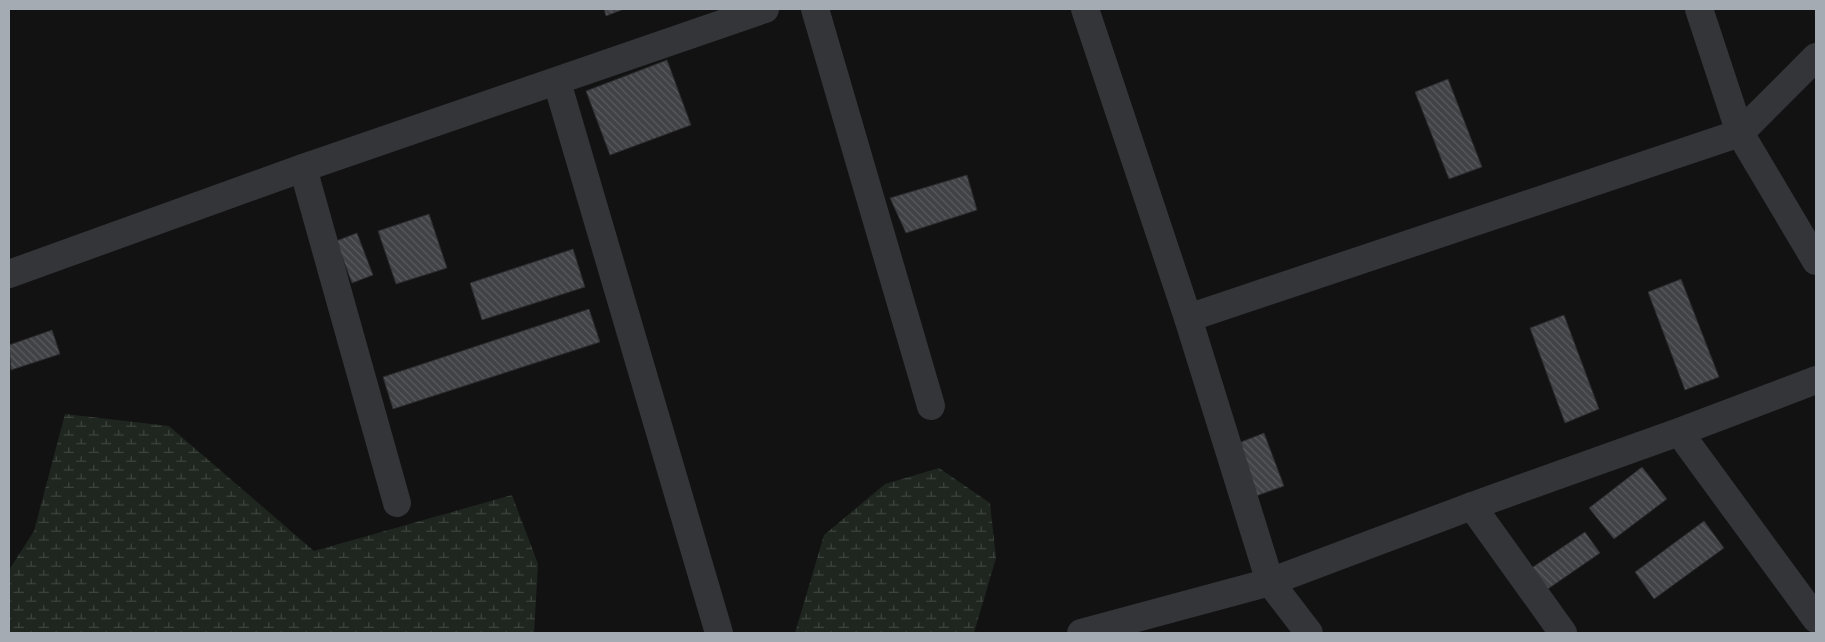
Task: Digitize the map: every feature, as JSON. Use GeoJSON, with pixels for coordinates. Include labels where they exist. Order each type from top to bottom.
{"type":"FeatureCollection","features":[{"type":"Feature","properties":{"kind":"street"},"geometry":{"type":"LineString","coordinates":[[9,274],[303,168],[765,9]]}},
{"type":"Feature","properties":{"kind":"street"},"geometry":{"type":"LineString","coordinates":[[815,9],[931,406]]}},
{"type":"Feature","properties":{"kind":"street"},"geometry":{"type":"LineString","coordinates":[[1085,9],[1188,318],[1270,582],[1309,633]]}},
{"type":"Feature","properties":{"kind":"street"},"geometry":{"type":"LineString","coordinates":[[1699,9],[1740,133],[1816,261]]}},
{"type":"Feature","properties":{"kind":"street"},"geometry":{"type":"LineString","coordinates":[[1188,318],[1740,133],[1816,57]]}},
{"type":"Feature","properties":{"kind":"street"},"geometry":{"type":"LineString","coordinates":[[557,82],[719,633]]}},
{"type":"Feature","properties":{"kind":"street"},"geometry":{"type":"LineString","coordinates":[[303,168],[397,503]]}},
{"type":"Feature","properties":{"kind":"street"},"geometry":{"type":"LineString","coordinates":[[1081,633],[1270,582],[1816,380]]}},
{"type":"Feature","properties":{"kind":"street"},"geometry":{"type":"LineString","coordinates":[[1679,432],[1816,619]]}},
{"type":"Feature","properties":{"kind":"street"},"geometry":{"type":"LineString","coordinates":[[1472,506],[1562,633]]}},
{"type":"Feature","properties":{"kind":"green space"},"geometry":{"type":"Polygon","coordinates":[[[65,414],[169,426],[314,551],[512,495],[538,564],[534,633],[9,633],[9,570],[34,531],[65,414]]]}},
{"type":"Feature","properties":{"kind":"green space"},"geometry":{"type":"Polygon","coordinates":[[[939,468],[990,503],[996,558],[974,633],[795,633],[824,535],[885,484],[939,468]]]}},
{"type":"Feature","properties":{"kind":"building"},"geometry":{"type":"Polygon","coordinates":[[[604,9],[624,9],[606,16],[604,9]]]}},
{"type":"Feature","properties":{"kind":"building"},"geometry":{"type":"Polygon","coordinates":[[[667,60],[691,125],[610,155],[586,91],[667,60]]]}},
{"type":"Feature","properties":{"kind":"building"},"geometry":{"type":"Polygon","coordinates":[[[1448,79],[1482,167],[1449,179],[1415,92],[1448,79]]]}},
{"type":"Feature","properties":{"kind":"building"},"geometry":{"type":"Polygon","coordinates":[[[967,175],[977,210],[906,233],[890,198],[967,175]]]}},
{"type":"Feature","properties":{"kind":"building"},"geometry":{"type":"Polygon","coordinates":[[[429,214],[447,268],[396,284],[378,231],[429,214]]]}},
{"type":"Feature","properties":{"kind":"building"},"geometry":{"type":"Polygon","coordinates":[[[357,233],[373,275],[352,283],[336,241],[357,233]]]}},
{"type":"Feature","properties":{"kind":"building"},"geometry":{"type":"Polygon","coordinates":[[[573,249],[585,287],[482,320],[470,283],[573,249]]]}},
{"type":"Feature","properties":{"kind":"building"},"geometry":{"type":"Polygon","coordinates":[[[1681,279],[1719,377],[1685,390],[1648,292],[1681,279]]]}},
{"type":"Feature","properties":{"kind":"building"},"geometry":{"type":"Polygon","coordinates":[[[589,309],[600,342],[393,409],[383,377],[589,309]]]}},
{"type":"Feature","properties":{"kind":"building"},"geometry":{"type":"Polygon","coordinates":[[[1564,315],[1599,409],[1565,423],[1530,328],[1564,315]]]}},
{"type":"Feature","properties":{"kind":"building"},"geometry":{"type":"Polygon","coordinates":[[[52,330],[60,354],[11,370],[9,345],[52,330]]]}},
{"type":"Feature","properties":{"kind":"building"},"geometry":{"type":"Polygon","coordinates":[[[1264,433],[1284,486],[1256,496],[1236,444],[1264,433]]]}},
{"type":"Feature","properties":{"kind":"building"},"geometry":{"type":"Polygon","coordinates":[[[1642,467],[1667,499],[1614,539],[1589,508],[1642,467]]]}},
{"type":"Feature","properties":{"kind":"building"},"geometry":{"type":"Polygon","coordinates":[[[1704,521],[1724,548],[1654,599],[1635,572],[1704,521]]]}},
{"type":"Feature","properties":{"kind":"building"},"geometry":{"type":"Polygon","coordinates":[[[1585,532],[1600,553],[1542,593],[1527,571],[1585,532]]]}}]}
